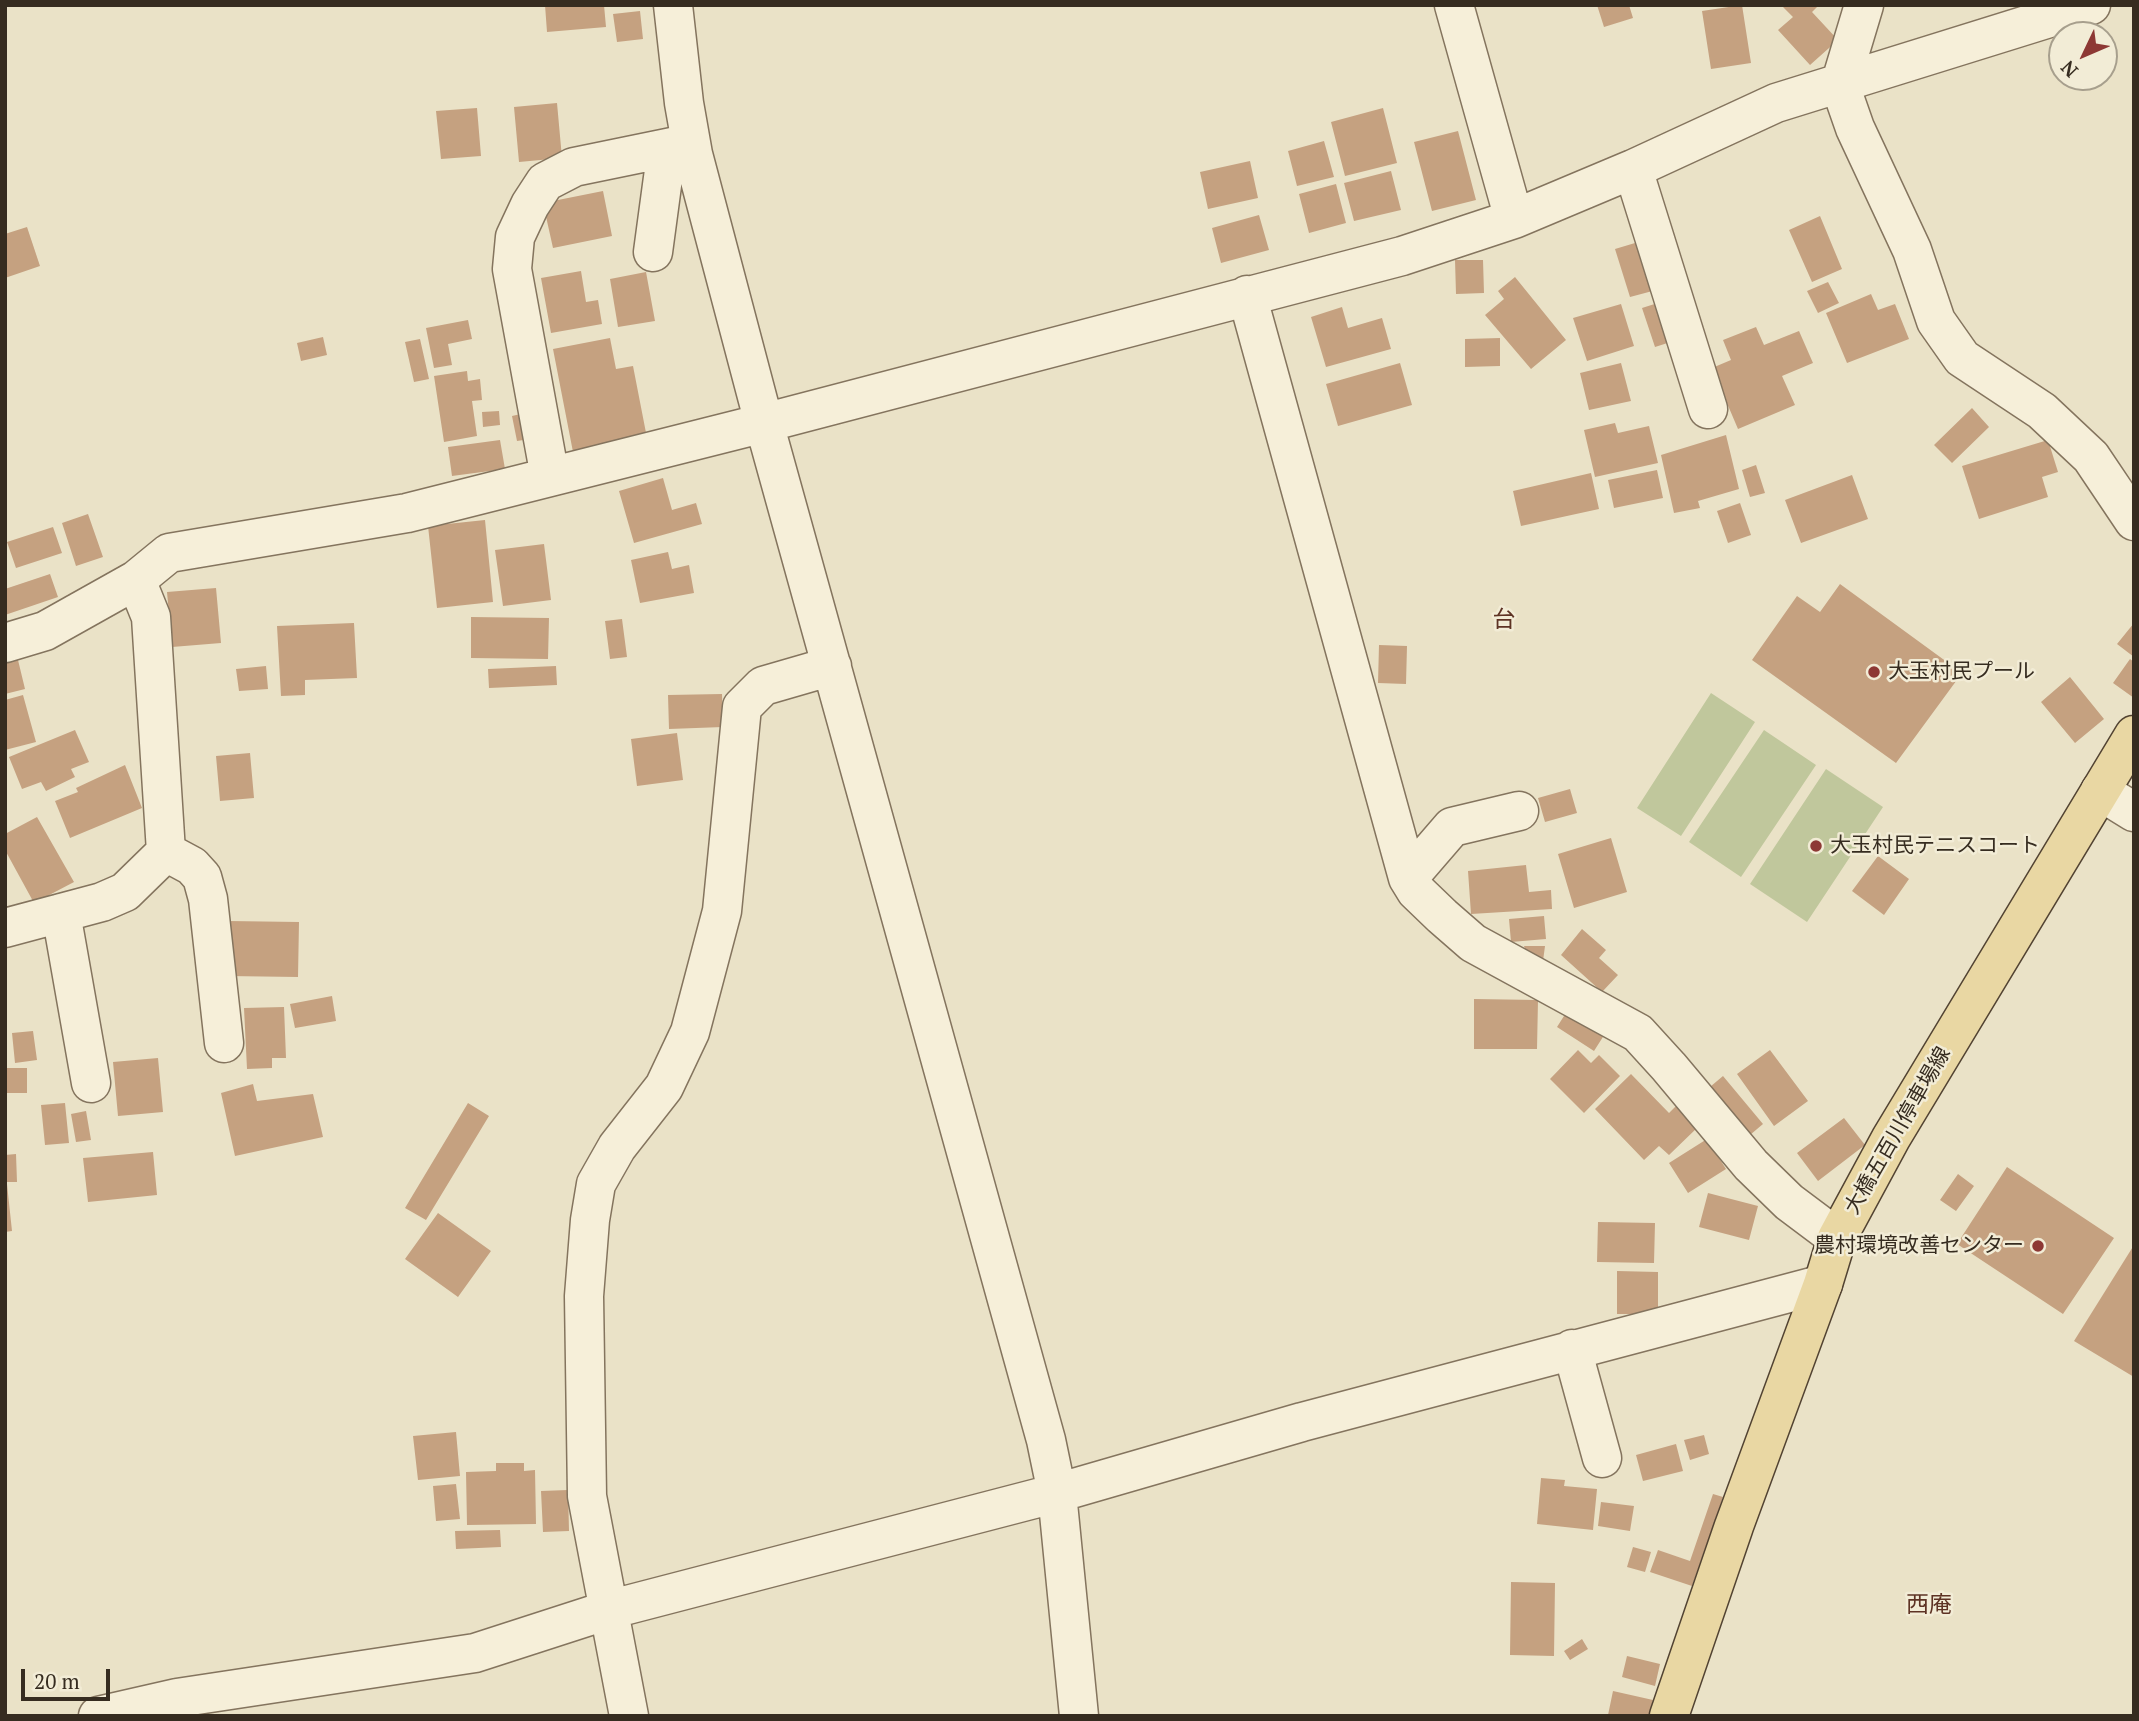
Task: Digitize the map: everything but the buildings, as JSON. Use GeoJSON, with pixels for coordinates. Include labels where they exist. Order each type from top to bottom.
{"type":"FeatureCollection","features":[{"type":"Feature","properties":{"kind":"main road","name":"大橋五百川停車場線"},"geometry":{"type":"LineString","coordinates":[[1669,1716],[1837,1238],[1891,1138],[2134,735]]}},
{"type":"Feature","properties":{"kind":"street"},"geometry":{"type":"LineString","coordinates":[[653,252],[679,145],[684,103],[673,5]]}},
{"type":"Feature","properties":{"kind":"street"},"geometry":{"type":"LineString","coordinates":[[1454,5],[1514,219]]}},
{"type":"Feature","properties":{"kind":"street"},"geometry":{"type":"LineString","coordinates":[[1864,5],[1840,85],[1855,128],[1912,250],[1936,321],[1962,358],[2042,411],[2091,457],[2134,521]]}},
{"type":"Feature","properties":{"kind":"street"},"geometry":{"type":"LineString","coordinates":[[5,643],[46,631],[136,580],[169,553],[407,513],[764,424],[1402,256],[1514,219],[1633,169],[1776,103],[2091,5]]}},
{"type":"Feature","properties":{"kind":"street"},"geometry":{"type":"LineString","coordinates":[[679,145],[764,424],[1046,1440],[1057,1493],[1079,1716]]}},
{"type":"Feature","properties":{"kind":"street"},"geometry":{"type":"LineString","coordinates":[[550,477],[512,269],[515,237],[530,205],[545,182],[574,167],[679,145]]}},
{"type":"Feature","properties":{"kind":"street"},"geometry":{"type":"LineString","coordinates":[[1633,169],[1708,409]]}},
{"type":"Feature","properties":{"kind":"street"},"geometry":{"type":"LineString","coordinates":[[1247,295],[1408,878],[1416,891],[1473,943],[1638,1033],[1751,1165],[1789,1202],[1837,1238]]}},
{"type":"Feature","properties":{"kind":"street"},"geometry":{"type":"LineString","coordinates":[[5,928],[102,902],[125,892],[166,852],[151,617],[136,580]]}},
{"type":"Feature","properties":{"kind":"street"},"geometry":{"type":"LineString","coordinates":[[629,1716],[587,1496],[584,1296],[590,1220],[596,1184],[617,1147],[664,1087],[690,1032],[722,911],[741,707],[763,686],[832,666]]}},
{"type":"Feature","properties":{"kind":"street"},"geometry":{"type":"LineString","coordinates":[[2100,791],[2134,812]]}},
{"type":"Feature","properties":{"kind":"street"},"geometry":{"type":"LineString","coordinates":[[1408,878],[1452,827],[1519,811]]}},
{"type":"Feature","properties":{"kind":"street"},"geometry":{"type":"LineString","coordinates":[[166,852],[192,866],[202,877],[208,899],[224,1042]]}},
{"type":"Feature","properties":{"kind":"street"},"geometry":{"type":"LineString","coordinates":[[61,913],[91,1083]]}},
{"type":"Feature","properties":{"kind":"street"},"geometry":{"type":"LineString","coordinates":[[99,1716],[177,1698],[475,1653],[608,1610],[1057,1493],[1302,1422],[1823,1284]]}},
{"type":"Feature","properties":{"kind":"street"},"geometry":{"type":"LineString","coordinates":[[1572,1349],[1602,1458]]}},
{"type":"Feature","properties":{"kind":"green space"},"geometry":{"type":"Polygon","coordinates":[[[1711,693],[1755,722],[1681,836],[1637,808],[1711,693]]]}},
{"type":"Feature","properties":{"kind":"green space","name":"大玉村民テニスコート"},"geometry":{"type":"Polygon","coordinates":[[[1764,730],[1816,765],[1741,877],[1689,842],[1764,730]]]}},
{"type":"Feature","properties":{"kind":"green space","name":"大玉村民テニスコート"},"geometry":{"type":"Polygon","coordinates":[[[1826,769],[1883,807],[1807,922],[1750,884],[1826,769]]]}},
{"type":"Feature","properties":{"kind":"place","name":"大玉村民プール"},"geometry":{"type":"Point","coordinates":[1874,672]}},
{"type":"Feature","properties":{"kind":"place","name":"大玉村民テニスコート"},"geometry":{"type":"Point","coordinates":[1816,846]}},
{"type":"Feature","properties":{"kind":"place","name":"農村環境改善センター"},"geometry":{"type":"Point","coordinates":[2038,1246]}},
{"type":"Feature","properties":{"kind":"district","name":"台"},"geometry":{"type":"Point","coordinates":[1504,620]}},
{"type":"Feature","properties":{"kind":"district","name":"西庵"},"geometry":{"type":"Point","coordinates":[1929,1605]}}]}
